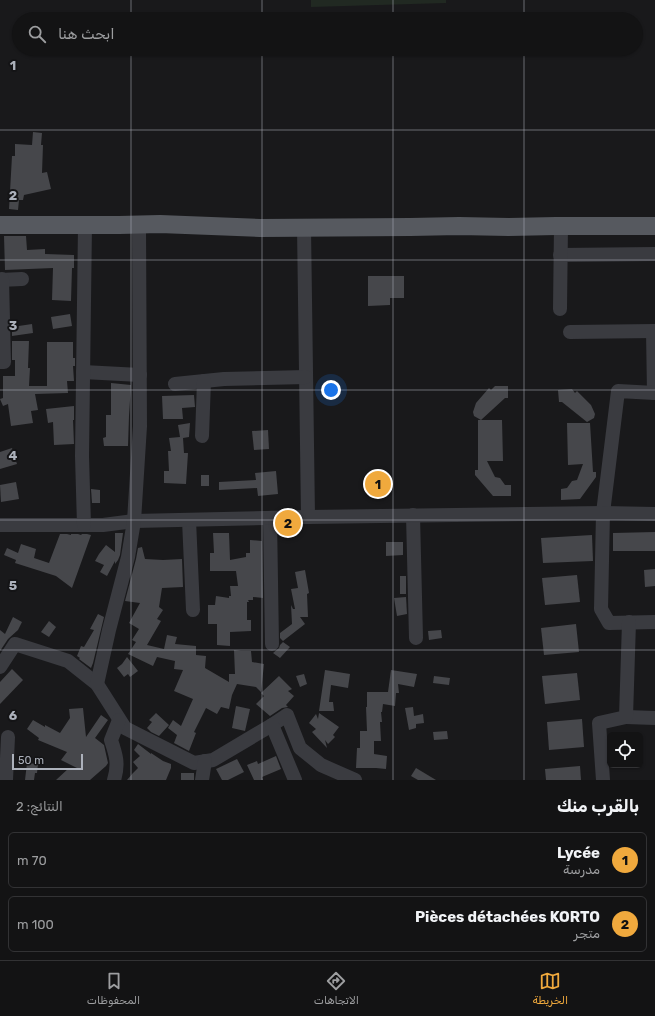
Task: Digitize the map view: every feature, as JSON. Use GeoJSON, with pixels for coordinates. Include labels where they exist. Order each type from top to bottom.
{"type":"FeatureCollection","features":[{"type":"Feature","properties":{"kind":"main road"},"geometry":{"type":"LineString","coordinates":[[0,225],[160,224],[260,228],[655,226]]}},
{"type":"Feature","properties":{"kind":"street"},"geometry":{"type":"LineString","coordinates":[[84,525],[82,456],[85,225]]}},
{"type":"Feature","properties":{"kind":"street"},"geometry":{"type":"LineString","coordinates":[[97,684],[128,557],[134,521],[140,426],[140,225]]}},
{"type":"Feature","properties":{"kind":"street"},"geometry":{"type":"LineString","coordinates":[[560,309],[561,226]]}},
{"type":"Feature","properties":{"kind":"street"},"geometry":{"type":"LineString","coordinates":[[304,227],[308,516]]}},
{"type":"Feature","properties":{"kind":"street"},"geometry":{"type":"LineString","coordinates":[[560,255],[655,254]]}},
{"type":"Feature","properties":{"kind":"street"},"geometry":{"type":"LineString","coordinates":[[0,362],[4,362],[1,280],[22,279]]}},
{"type":"Feature","properties":{"kind":"street"},"geometry":{"type":"LineString","coordinates":[[570,332],[654,331],[655,393],[618,392],[603,512],[601,609],[609,623],[655,622]]}},
{"type":"Feature","properties":{"kind":"street"},"geometry":{"type":"LineString","coordinates":[[83,372],[140,375]]}},
{"type":"Feature","properties":{"kind":"street"},"geometry":{"type":"LineString","coordinates":[[174,384],[224,378],[306,377]]}},
{"type":"Feature","properties":{"kind":"street"},"geometry":{"type":"LineString","coordinates":[[202,436],[204,381]]}},
{"type":"Feature","properties":{"kind":"street"},"geometry":{"type":"LineString","coordinates":[[0,525],[103,525],[134,521],[308,516],[603,512],[655,514]]}},
{"type":"Feature","properties":{"kind":"street"},"geometry":{"type":"LineString","coordinates":[[413,515],[416,638]]}},
{"type":"Feature","properties":{"kind":"street"},"geometry":{"type":"LineString","coordinates":[[270,518],[272,644]]}},
{"type":"Feature","properties":{"kind":"street"},"geometry":{"type":"LineString","coordinates":[[189,520],[193,610]]}},
{"type":"Feature","properties":{"kind":"street"},"geometry":{"type":"LineString","coordinates":[[626,717],[629,622]]}},
{"type":"Feature","properties":{"kind":"street"},"geometry":{"type":"LineString","coordinates":[[0,667],[15,644],[68,660],[97,684],[125,728],[194,763],[213,760],[287,715],[300,748],[321,765],[351,779]]}},
{"type":"Feature","properties":{"kind":"street"},"geometry":{"type":"LineString","coordinates":[[603,780],[599,723],[626,717],[655,718]]}},
{"type":"Feature","properties":{"kind":"street"},"geometry":{"type":"LineString","coordinates":[[114,780],[116,775],[117,758],[111,740],[119,720]]}},
{"type":"Feature","properties":{"kind":"street"},"geometry":{"type":"LineString","coordinates":[[272,725],[295,780]]}},
{"type":"Feature","properties":{"kind":"street"},"geometry":{"type":"LineString","coordinates":[[6,780],[8,737]]}},
{"type":"Feature","properties":{"kind":"street"},"geometry":{"type":"LineString","coordinates":[[202,780],[205,761]]}},
{"type":"Feature","properties":{"kind":"shaded area"},"geometry":{"type":"Polygon","coordinates":[[[311,0],[446,0],[446,3],[311,7],[311,0]]]}},
{"type":"Feature","properties":{"kind":"building"},"geometry":{"type":"Polygon","coordinates":[[[33,132],[42,133],[42,173],[47,172],[51,189],[24,195],[23,200],[19,200],[18,210],[9,209],[12,156],[15,156],[15,144],[32,145],[33,132]]]}},
{"type":"Feature","properties":{"kind":"building"},"geometry":{"type":"Polygon","coordinates":[[[4,236],[26,236],[27,250],[45,249],[45,254],[74,255],[71,301],[52,300],[53,268],[5,270],[4,236]]]}},
{"type":"Feature","properties":{"kind":"building"},"geometry":{"type":"Polygon","coordinates":[[[368,276],[404,276],[404,298],[390,298],[390,305],[368,306],[368,276]]]}},
{"type":"Feature","properties":{"kind":"building"},"geometry":{"type":"Polygon","coordinates":[[[70,314],[72,326],[53,329],[51,317],[70,314]]]}},
{"type":"Feature","properties":{"kind":"building"},"geometry":{"type":"Polygon","coordinates":[[[32,324],[33,333],[12,336],[12,327],[32,324]]]}},
{"type":"Feature","properties":{"kind":"building"},"geometry":{"type":"Polygon","coordinates":[[[12,341],[29,341],[29,386],[47,386],[47,342],[73,342],[73,358],[75,358],[75,366],[73,366],[74,381],[67,381],[68,393],[35,394],[38,410],[31,411],[33,423],[11,426],[8,404],[3,406],[0,399],[3,398],[3,376],[15,376],[15,360],[12,360],[12,341]]]}},
{"type":"Feature","properties":{"kind":"building"},"geometry":{"type":"Polygon","coordinates":[[[111,383],[131,385],[128,446],[104,446],[103,438],[106,437],[106,415],[111,415],[111,383]]]}},
{"type":"Feature","properties":{"kind":"building"},"geometry":{"type":"Polygon","coordinates":[[[495,386],[508,386],[508,398],[505,398],[481,420],[474,416],[473,412],[476,403],[489,388],[491,390],[495,386]]]}},
{"type":"Feature","properties":{"kind":"building"},"geometry":{"type":"Polygon","coordinates":[[[572,389],[575,393],[577,391],[591,405],[595,414],[594,418],[587,422],[562,402],[559,402],[558,390],[572,389]]]}},
{"type":"Feature","properties":{"kind":"building"},"geometry":{"type":"Polygon","coordinates":[[[194,395],[195,407],[182,408],[183,419],[163,419],[162,396],[194,395]]]}},
{"type":"Feature","properties":{"kind":"building"},"geometry":{"type":"Polygon","coordinates":[[[74,406],[74,444],[54,445],[53,422],[48,423],[46,409],[74,406]]]}},
{"type":"Feature","properties":{"kind":"building"},"geometry":{"type":"Polygon","coordinates":[[[478,420],[502,420],[503,461],[487,461],[495,477],[500,478],[505,485],[511,485],[511,496],[493,496],[475,475],[475,470],[478,470],[478,420]]]}},
{"type":"Feature","properties":{"kind":"building"},"geometry":{"type":"Polygon","coordinates":[[[190,423],[189,437],[183,438],[184,453],[188,453],[186,484],[164,483],[164,471],[169,471],[168,451],[171,451],[169,438],[180,437],[178,425],[190,423]]]}},
{"type":"Feature","properties":{"kind":"building"},"geometry":{"type":"Polygon","coordinates":[[[567,423],[590,423],[593,472],[596,472],[596,477],[580,499],[561,500],[561,489],[567,488],[572,481],[577,480],[583,464],[568,465],[567,423]]]}},
{"type":"Feature","properties":{"kind":"building"},"geometry":{"type":"Polygon","coordinates":[[[268,430],[269,449],[254,450],[252,431],[268,430]]]}},
{"type":"Feature","properties":{"kind":"building"},"geometry":{"type":"Polygon","coordinates":[[[12,448],[17,464],[0,469],[0,452],[12,448]]]}},
{"type":"Feature","properties":{"kind":"building"},"geometry":{"type":"Polygon","coordinates":[[[276,471],[278,494],[258,496],[257,488],[219,490],[219,482],[256,480],[255,473],[276,471]]]}},
{"type":"Feature","properties":{"kind":"building"},"geometry":{"type":"Polygon","coordinates":[[[201,475],[209,475],[209,486],[201,486],[201,475]]]}},
{"type":"Feature","properties":{"kind":"building"},"geometry":{"type":"Polygon","coordinates":[[[16,482],[19,499],[1,502],[0,485],[16,482]]]}},
{"type":"Feature","properties":{"kind":"building"},"geometry":{"type":"Polygon","coordinates":[[[91,489],[100,490],[100,503],[92,503],[91,489]]]}},
{"type":"Feature","properties":{"kind":"building"},"geometry":{"type":"Polygon","coordinates":[[[655,532],[655,551],[613,551],[613,533],[655,532]]]}},
{"type":"Feature","properties":{"kind":"building"},"geometry":{"type":"Polygon","coordinates":[[[115,533],[123,533],[120,555],[107,576],[100,572],[104,565],[95,561],[106,545],[115,552],[115,533]]]}},
{"type":"Feature","properties":{"kind":"building"},"geometry":{"type":"Polygon","coordinates":[[[213,533],[229,533],[230,560],[246,557],[246,553],[250,553],[250,540],[262,541],[263,598],[253,597],[253,600],[248,600],[247,620],[251,620],[251,631],[230,632],[230,646],[217,645],[217,624],[208,624],[208,605],[215,605],[216,596],[229,598],[229,596],[231,596],[230,586],[238,586],[236,571],[210,571],[210,553],[214,553],[213,533]]]}},
{"type":"Feature","properties":{"kind":"building"},"geometry":{"type":"Polygon","coordinates":[[[60,534],[91,535],[72,588],[56,576],[15,563],[16,560],[4,555],[7,548],[18,553],[21,544],[36,549],[34,558],[49,563],[60,534]]]}},
{"type":"Feature","properties":{"kind":"building"},"geometry":{"type":"Polygon","coordinates":[[[592,535],[593,561],[543,563],[541,538],[592,535]]]}},
{"type":"Feature","properties":{"kind":"building"},"geometry":{"type":"Polygon","coordinates":[[[386,542],[403,542],[403,555],[386,556],[386,542]]]}},
{"type":"Feature","properties":{"kind":"building"},"geometry":{"type":"Polygon","coordinates":[[[142,547],[145,559],[182,559],[183,587],[162,588],[159,607],[163,610],[157,619],[161,621],[147,645],[164,649],[167,635],[177,637],[175,644],[196,646],[196,655],[206,656],[205,668],[229,682],[229,674],[235,674],[234,650],[251,651],[252,662],[264,664],[261,692],[256,687],[237,684],[232,695],[229,709],[221,707],[217,714],[206,708],[194,732],[196,733],[189,751],[174,743],[177,735],[168,728],[173,720],[181,726],[193,699],[174,691],[183,670],[174,669],[175,661],[157,657],[153,666],[128,654],[136,642],[132,640],[139,629],[129,623],[140,603],[125,601],[138,548],[142,547]]]}},
{"type":"Feature","properties":{"kind":"building"},"geometry":{"type":"Polygon","coordinates":[[[655,569],[655,586],[645,587],[644,570],[655,569]]]}},
{"type":"Feature","properties":{"kind":"building"},"geometry":{"type":"Polygon","coordinates":[[[305,570],[309,593],[307,594],[308,617],[300,617],[305,624],[283,641],[280,638],[280,633],[292,624],[291,605],[293,609],[295,609],[291,589],[298,588],[295,572],[305,570]]]}},
{"type":"Feature","properties":{"kind":"building"},"geometry":{"type":"Polygon","coordinates":[[[577,575],[580,602],[545,605],[542,578],[577,575]]]}},
{"type":"Feature","properties":{"kind":"building"},"geometry":{"type":"Polygon","coordinates":[[[400,576],[406,576],[406,594],[400,594],[400,576]]]}},
{"type":"Feature","properties":{"kind":"building"},"geometry":{"type":"Polygon","coordinates":[[[406,597],[407,614],[397,616],[394,598],[406,597]]]}},
{"type":"Feature","properties":{"kind":"building"},"geometry":{"type":"Polygon","coordinates":[[[98,614],[104,617],[91,668],[77,656],[81,646],[84,647],[94,630],[90,629],[98,614]]]}},
{"type":"Feature","properties":{"kind":"building"},"geometry":{"type":"Polygon","coordinates":[[[13,617],[22,622],[18,630],[8,639],[0,651],[0,630],[5,634],[13,617]]]}},
{"type":"Feature","properties":{"kind":"building"},"geometry":{"type":"Polygon","coordinates":[[[49,621],[56,627],[49,637],[41,632],[49,621]]]}},
{"type":"Feature","properties":{"kind":"building"},"geometry":{"type":"Polygon","coordinates":[[[576,624],[579,652],[544,655],[541,628],[576,624]]]}},
{"type":"Feature","properties":{"kind":"building"},"geometry":{"type":"Polygon","coordinates":[[[441,630],[442,638],[429,640],[428,631],[441,630]]]}},
{"type":"Feature","properties":{"kind":"building"},"geometry":{"type":"Polygon","coordinates":[[[283,642],[290,647],[280,658],[273,653],[283,642]]]}},
{"type":"Feature","properties":{"kind":"building"},"geometry":{"type":"Polygon","coordinates":[[[127,657],[138,671],[130,677],[128,674],[124,677],[117,668],[127,657]]]}},
{"type":"Feature","properties":{"kind":"building"},"geometry":{"type":"Polygon","coordinates":[[[12,669],[23,680],[0,704],[0,682],[12,669]]]}},
{"type":"Feature","properties":{"kind":"building"},"geometry":{"type":"Polygon","coordinates":[[[325,670],[350,674],[348,688],[331,685],[329,702],[333,702],[334,711],[319,711],[325,670]]]}},
{"type":"Feature","properties":{"kind":"building"},"geometry":{"type":"Polygon","coordinates":[[[391,670],[417,674],[414,687],[398,684],[399,693],[396,693],[395,706],[383,704],[381,712],[382,722],[380,722],[381,741],[374,741],[374,754],[387,756],[386,769],[356,768],[357,748],[360,748],[360,731],[367,731],[367,692],[388,692],[391,670]]]}},
{"type":"Feature","properties":{"kind":"building"},"geometry":{"type":"Polygon","coordinates":[[[577,673],[580,700],[545,704],[542,676],[577,673]]]}},
{"type":"Feature","properties":{"kind":"building"},"geometry":{"type":"Polygon","coordinates":[[[304,674],[307,684],[300,687],[296,676],[304,674]]]}},
{"type":"Feature","properties":{"kind":"building"},"geometry":{"type":"Polygon","coordinates":[[[279,676],[292,689],[288,691],[294,696],[286,705],[288,707],[282,708],[270,716],[256,704],[264,696],[261,693],[279,676]]]}},
{"type":"Feature","properties":{"kind":"building"},"geometry":{"type":"Polygon","coordinates":[[[434,676],[450,678],[449,685],[433,683],[434,676]]]}},
{"type":"Feature","properties":{"kind":"building"},"geometry":{"type":"Polygon","coordinates":[[[236,706],[250,709],[245,731],[232,728],[236,706]]]}},
{"type":"Feature","properties":{"kind":"building"},"geometry":{"type":"Polygon","coordinates":[[[413,707],[414,716],[423,714],[424,723],[416,724],[416,728],[409,730],[405,708],[413,707]]]}},
{"type":"Feature","properties":{"kind":"building"},"geometry":{"type":"Polygon","coordinates":[[[83,708],[86,737],[101,715],[108,720],[95,738],[104,745],[108,763],[90,780],[56,780],[69,768],[81,770],[61,760],[67,752],[38,740],[39,738],[27,729],[33,720],[60,733],[70,718],[69,709],[83,708]]]}},
{"type":"Feature","properties":{"kind":"building"},"geometry":{"type":"Polygon","coordinates":[[[156,713],[169,725],[159,736],[147,728],[152,722],[149,720],[156,713]]]}},
{"type":"Feature","properties":{"kind":"building"},"geometry":{"type":"Polygon","coordinates":[[[319,713],[339,727],[333,735],[335,737],[328,744],[325,740],[327,748],[312,732],[316,729],[309,723],[316,714],[318,719],[319,713]]]}},
{"type":"Feature","properties":{"kind":"building"},"geometry":{"type":"Polygon","coordinates":[[[582,719],[584,747],[549,750],[547,722],[582,719]]]}},
{"type":"Feature","properties":{"kind":"building"},"geometry":{"type":"Polygon","coordinates":[[[447,731],[448,739],[434,740],[433,732],[447,731]]]}},
{"type":"Feature","properties":{"kind":"building"},"geometry":{"type":"Polygon","coordinates":[[[138,744],[151,754],[171,764],[166,780],[127,780],[138,768],[133,762],[140,756],[134,750],[138,744]]]}},
{"type":"Feature","properties":{"kind":"building"},"geometry":{"type":"Polygon","coordinates":[[[276,756],[281,769],[262,777],[263,780],[254,780],[247,765],[257,761],[258,764],[276,756]]]}},
{"type":"Feature","properties":{"kind":"building"},"geometry":{"type":"Polygon","coordinates":[[[237,759],[244,772],[228,780],[222,780],[216,769],[237,759]]]}},
{"type":"Feature","properties":{"kind":"building"},"geometry":{"type":"Polygon","coordinates":[[[27,763],[38,764],[37,773],[35,773],[34,780],[25,780],[27,763]]]}},
{"type":"Feature","properties":{"kind":"building"},"geometry":{"type":"Polygon","coordinates":[[[580,766],[581,780],[546,780],[545,769],[580,766]]]}},
{"type":"Feature","properties":{"kind":"building"},"geometry":{"type":"Polygon","coordinates":[[[416,768],[436,780],[418,780],[411,776],[416,768]]]}},
{"type":"Feature","properties":{"kind":"building"},"geometry":{"type":"Polygon","coordinates":[[[181,773],[194,773],[194,780],[181,780],[181,773]]]}},
{"type":"Feature","properties":{"kind":"place","name":"Lycée"},"geometry":{"type":"Point","coordinates":[378,484]}},
{"type":"Feature","properties":{"kind":"place","name":"Pièces détachées KORTO"},"geometry":{"type":"Point","coordinates":[288,523]}}]}
